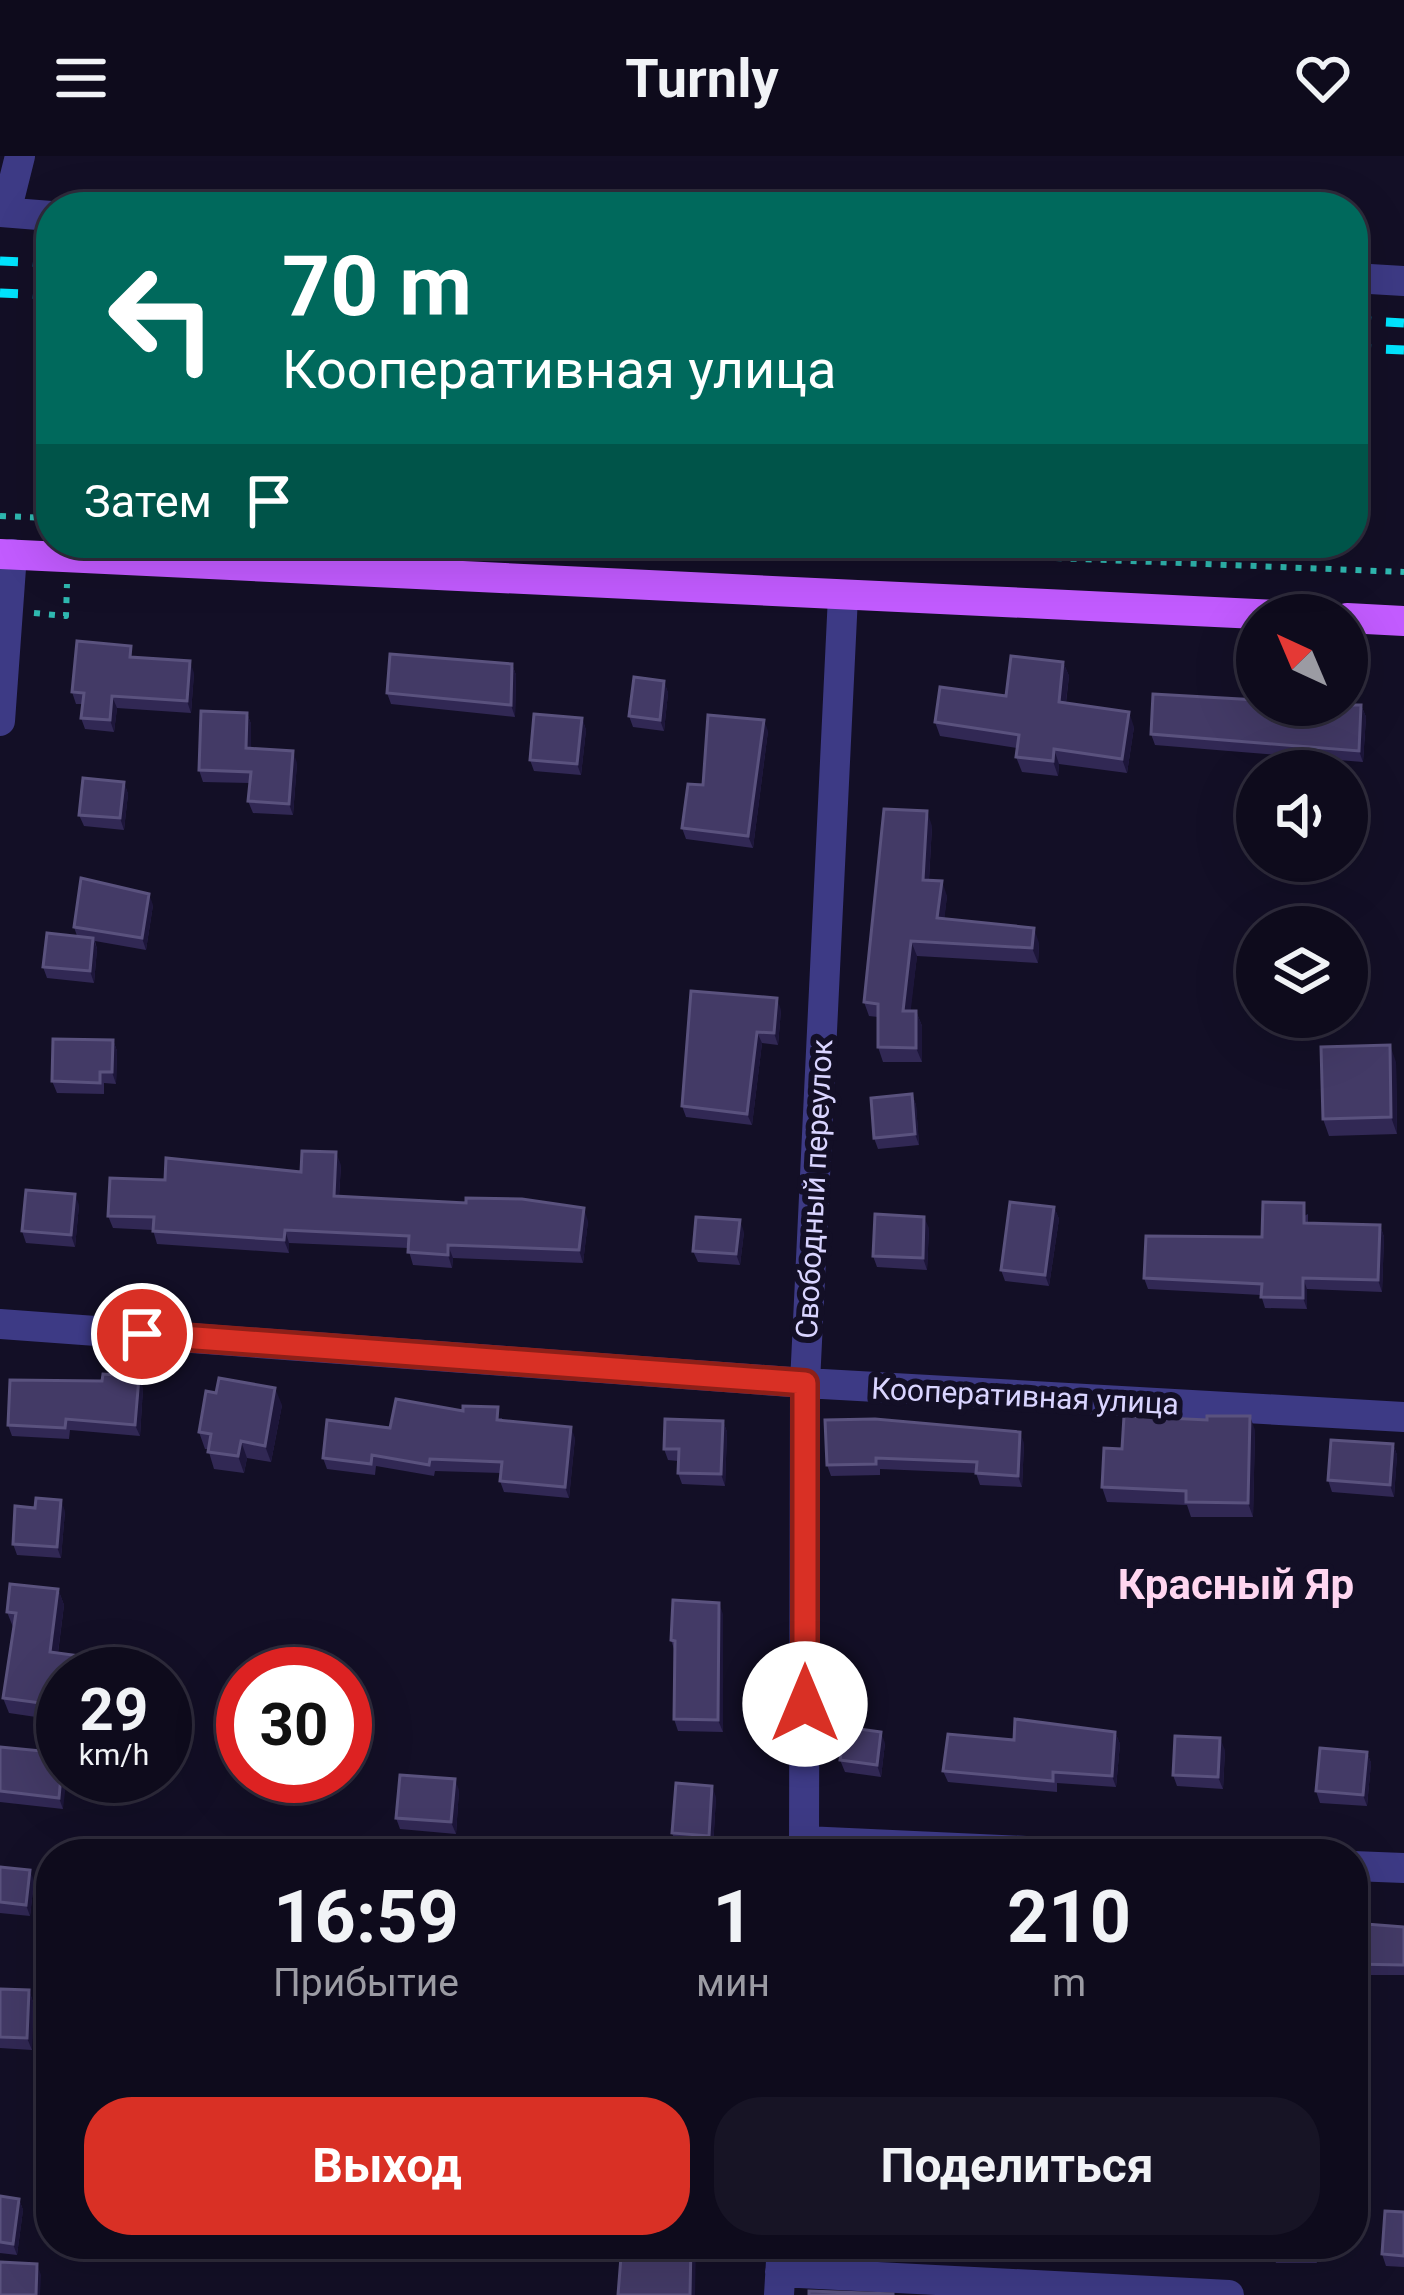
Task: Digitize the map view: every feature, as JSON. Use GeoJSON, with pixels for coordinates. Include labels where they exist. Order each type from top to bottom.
{"type":"FeatureCollection","features":[{"type":"Feature","properties":{"kind":"main road"},"geometry":{"type":"LineString","coordinates":[[6,554],[36,555]]}},
{"type":"Feature","properties":{"kind":"main road"},"geometry":{"type":"LineString","coordinates":[[88,558],[1236,613]]}},
{"type":"Feature","properties":{"kind":"main road"},"geometry":{"type":"LineString","coordinates":[[1368,619],[1404,621]]}},
{"type":"Feature","properties":{"kind":"street"},"geometry":{"type":"LineString","coordinates":[[20,156],[3,212],[36,215]]}},
{"type":"Feature","properties":{"kind":"street"},"geometry":{"type":"LineString","coordinates":[[1368,279],[1404,280]]}},
{"type":"Feature","properties":{"kind":"street"},"geometry":{"type":"LineString","coordinates":[[0,721],[8,611],[6,554]]}},
{"type":"Feature","properties":{"kind":"street","name":"Свободный переулок"},"geometry":{"type":"LineString","coordinates":[[805,1839],[805,1383],[843,596]]}},
{"type":"Feature","properties":{"kind":"street","name":"Кооперативная улица"},"geometry":{"type":"LineString","coordinates":[[0,1324],[805,1383],[1404,1417]]}},
{"type":"Feature","properties":{"kind":"street"},"geometry":{"type":"LineString","coordinates":[[1368,1867],[1404,1868]]}},
{"type":"Feature","properties":{"kind":"street"},"geometry":{"type":"LineString","coordinates":[[780,2270],[1228,2295]]}},
{"type":"Feature","properties":{"kind":"path"},"geometry":{"type":"LineString","coordinates":[[0,516],[36,517]]}},
{"type":"Feature","properties":{"kind":"path"},"geometry":{"type":"LineString","coordinates":[[8,611],[66,616],[68,558]]}},
{"type":"Feature","properties":{"kind":"path"},"geometry":{"type":"LineString","coordinates":[[1055,558],[1404,572]]}},
{"type":"Feature","properties":{"kind":"building"},"geometry":{"type":"Polygon","coordinates":[[[77,641],[131,646],[130,657],[190,661],[187,701],[112,696],[110,720],[81,718],[84,693],[72,692],[77,641]]]}},
{"type":"Feature","properties":{"kind":"building"},"geometry":{"type":"Polygon","coordinates":[[[390,654],[512,664],[511,705],[387,693],[390,654]]]}},
{"type":"Feature","properties":{"kind":"building"},"geometry":{"type":"Polygon","coordinates":[[[1011,656],[1063,662],[1059,702],[1129,712],[1122,759],[1054,749],[1053,761],[1016,757],[1019,735],[935,722],[940,687],[1006,696],[1011,656]]]}},
{"type":"Feature","properties":{"kind":"building"},"geometry":{"type":"Polygon","coordinates":[[[634,677],[664,681],[660,720],[629,716],[634,677]]]}},
{"type":"Feature","properties":{"kind":"building"},"geometry":{"type":"Polygon","coordinates":[[[1153,694],[1236,699],[1236,726],[1360,726],[1359,750],[1151,734],[1153,694]]]}},
{"type":"Feature","properties":{"kind":"building"},"geometry":{"type":"Polygon","coordinates":[[[201,711],[247,713],[246,748],[293,751],[289,804],[248,801],[251,772],[199,770],[201,711]]]}},
{"type":"Feature","properties":{"kind":"building"},"geometry":{"type":"Polygon","coordinates":[[[534,714],[582,718],[577,764],[530,760],[534,714]]]}},
{"type":"Feature","properties":{"kind":"building"},"geometry":{"type":"Polygon","coordinates":[[[708,715],[764,720],[748,836],[682,828],[688,784],[703,785],[708,715]]]}},
{"type":"Feature","properties":{"kind":"building"},"geometry":{"type":"Polygon","coordinates":[[[83,778],[124,782],[120,818],[79,815],[83,778]]]}},
{"type":"Feature","properties":{"kind":"building"},"geometry":{"type":"Polygon","coordinates":[[[884,809],[927,811],[923,880],[942,881],[937,918],[1034,928],[1032,948],[911,941],[903,1011],[916,1011],[916,1048],[878,1047],[878,1004],[864,1002],[884,809]]]}},
{"type":"Feature","properties":{"kind":"building"},"geometry":{"type":"Polygon","coordinates":[[[81,878],[149,894],[142,938],[74,927],[81,878]]]}},
{"type":"Feature","properties":{"kind":"building"},"geometry":{"type":"Polygon","coordinates":[[[47,933],[93,938],[90,971],[43,967],[47,933]]]}},
{"type":"Feature","properties":{"kind":"building"},"geometry":{"type":"Polygon","coordinates":[[[691,991],[777,998],[774,1033],[757,1032],[747,1114],[682,1106],[691,991]]]}},
{"type":"Feature","properties":{"kind":"building"},"geometry":{"type":"Polygon","coordinates":[[[53,1039],[113,1040],[112,1072],[100,1072],[100,1083],[52,1081],[53,1039]]]}},
{"type":"Feature","properties":{"kind":"building"},"geometry":{"type":"Polygon","coordinates":[[[1390,1045],[1391,1117],[1323,1119],[1321,1047],[1390,1045]]]}},
{"type":"Feature","properties":{"kind":"building"},"geometry":{"type":"Polygon","coordinates":[[[912,1094],[915,1134],[874,1138],[871,1098],[912,1094]]]}},
{"type":"Feature","properties":{"kind":"building"},"geometry":{"type":"Polygon","coordinates":[[[302,1151],[336,1152],[334,1196],[466,1203],[466,1198],[522,1199],[584,1208],[579,1250],[448,1245],[448,1255],[408,1252],[409,1236],[285,1230],[284,1240],[153,1231],[154,1217],[108,1216],[110,1178],[165,1180],[166,1158],[301,1172],[302,1151]]]}},
{"type":"Feature","properties":{"kind":"building"},"geometry":{"type":"Polygon","coordinates":[[[26,1190],[75,1194],[71,1235],[22,1231],[26,1190]]]}},
{"type":"Feature","properties":{"kind":"building"},"geometry":{"type":"Polygon","coordinates":[[[1010,1202],[1054,1207],[1045,1275],[1001,1270],[1010,1202]]]}},
{"type":"Feature","properties":{"kind":"building"},"geometry":{"type":"Polygon","coordinates":[[[1263,1202],[1304,1203],[1304,1223],[1380,1225],[1378,1280],[1303,1278],[1303,1298],[1261,1297],[1262,1284],[1144,1278],[1146,1236],[1262,1237],[1263,1202]]]}},
{"type":"Feature","properties":{"kind":"building"},"geometry":{"type":"Polygon","coordinates":[[[875,1214],[924,1217],[923,1258],[873,1256],[875,1214]]]}},
{"type":"Feature","properties":{"kind":"building"},"geometry":{"type":"Polygon","coordinates":[[[696,1217],[740,1220],[736,1254],[693,1251],[696,1217]]]}},
{"type":"Feature","properties":{"kind":"building"},"geometry":{"type":"Polygon","coordinates":[[[103,1374],[139,1377],[135,1425],[66,1419],[65,1428],[8,1425],[10,1380],[102,1381],[103,1374]]]}},
{"type":"Feature","properties":{"kind":"building"},"geometry":{"type":"Polygon","coordinates":[[[219,1378],[275,1388],[265,1446],[241,1441],[238,1456],[208,1452],[211,1434],[199,1432],[206,1391],[216,1393],[219,1378]]]}},
{"type":"Feature","properties":{"kind":"building"},"geometry":{"type":"Polygon","coordinates":[[[396,1399],[463,1411],[463,1406],[498,1407],[497,1420],[571,1427],[565,1487],[500,1481],[502,1462],[430,1459],[429,1465],[372,1455],[371,1464],[323,1458],[327,1420],[390,1428],[396,1399]]]}},
{"type":"Feature","properties":{"kind":"building"},"geometry":{"type":"Polygon","coordinates":[[[1124,1416],[1207,1420],[1207,1416],[1250,1416],[1248,1503],[1186,1502],[1186,1491],[1102,1487],[1104,1448],[1122,1449],[1124,1416]]]}},
{"type":"Feature","properties":{"kind":"building"},"geometry":{"type":"Polygon","coordinates":[[[665,1419],[723,1421],[721,1474],[678,1473],[679,1449],[664,1449],[665,1419]]]}},
{"type":"Feature","properties":{"kind":"building"},"geometry":{"type":"Polygon","coordinates":[[[875,1419],[1020,1432],[1018,1476],[976,1473],[977,1462],[876,1458],[876,1464],[827,1465],[825,1420],[875,1419]]]}},
{"type":"Feature","properties":{"kind":"building"},"geometry":{"type":"Polygon","coordinates":[[[1331,1440],[1393,1444],[1390,1485],[1328,1480],[1331,1440]]]}},
{"type":"Feature","properties":{"kind":"building"},"geometry":{"type":"Polygon","coordinates":[[[36,1498],[61,1500],[57,1547],[13,1544],[15,1506],[35,1508],[36,1498]]]}},
{"type":"Feature","properties":{"kind":"building"},"geometry":{"type":"Polygon","coordinates":[[[10,1584],[58,1589],[51,1647],[36,1647],[36,1702],[3,1698],[16,1613],[7,1612],[10,1584]]]}},
{"type":"Feature","properties":{"kind":"building"},"geometry":{"type":"Polygon","coordinates":[[[673,1600],[719,1603],[718,1720],[674,1719],[673,1600]]]}},
{"type":"Feature","properties":{"kind":"building"},"geometry":{"type":"Polygon","coordinates":[[[1015,1719],[1115,1732],[1112,1776],[1053,1772],[1053,1781],[943,1771],[948,1734],[1014,1740],[1015,1719]]]}},
{"type":"Feature","properties":{"kind":"building"},"geometry":{"type":"Polygon","coordinates":[[[845,1727],[881,1732],[877,1765],[840,1760],[845,1727]]]}},
{"type":"Feature","properties":{"kind":"building"},"geometry":{"type":"Polygon","coordinates":[[[1175,1736],[1220,1738],[1218,1777],[1173,1775],[1175,1736]]]}},
{"type":"Feature","properties":{"kind":"building"},"geometry":{"type":"Polygon","coordinates":[[[0,1747],[36,1750],[36,1795],[0,1791],[0,1747]]]}},
{"type":"Feature","properties":{"kind":"building"},"geometry":{"type":"Polygon","coordinates":[[[1320,1748],[1367,1752],[1363,1795],[1316,1791],[1320,1748]]]}},
{"type":"Feature","properties":{"kind":"building"},"geometry":{"type":"Polygon","coordinates":[[[400,1775],[455,1779],[451,1822],[396,1818],[400,1775]]]}},
{"type":"Feature","properties":{"kind":"building"},"geometry":{"type":"Polygon","coordinates":[[[676,1783],[712,1786],[709,1836],[672,1833],[676,1783]]]}},
{"type":"Feature","properties":{"kind":"building"},"geometry":{"type":"Polygon","coordinates":[[[0,1867],[30,1870],[26,1905],[0,1902],[0,1867]]]}},
{"type":"Feature","properties":{"kind":"building"},"geometry":{"type":"Polygon","coordinates":[[[1368,1924],[1404,1927],[1404,1965],[1368,1964],[1368,1924]]]}},
{"type":"Feature","properties":{"kind":"building"},"geometry":{"type":"Polygon","coordinates":[[[0,1989],[29,1990],[27,2038],[0,2037],[0,1989]]]}},
{"type":"Feature","properties":{"kind":"building"},"geometry":{"type":"Polygon","coordinates":[[[0,2196],[19,2199],[13,2244],[0,2242],[0,2196]]]}},
{"type":"Feature","properties":{"kind":"building"},"geometry":{"type":"Polygon","coordinates":[[[1385,2211],[1404,2212],[1404,2256],[1382,2254],[1385,2211]]]}},
{"type":"Feature","properties":{"kind":"building"},"geometry":{"type":"Polygon","coordinates":[[[621,2259],[691,2259],[690,2295],[618,2295],[621,2259]]]}},
{"type":"Feature","properties":{"kind":"building"},"geometry":{"type":"Polygon","coordinates":[[[0,2262],[37,2264],[36,2295],[0,2295],[0,2262]]]}},
{"type":"Feature","properties":{"kind":"building"},"geometry":{"type":"Polygon","coordinates":[[[809,2291],[893,2294],[893,2295],[809,2295],[809,2291]]]}},
{"type":"Feature","properties":{"kind":"railway"},"geometry":{"type":"LineString","coordinates":[[0,261],[36,262]]}},
{"type":"Feature","properties":{"kind":"railway"},"geometry":{"type":"LineString","coordinates":[[0,293],[36,294]]}},
{"type":"Feature","properties":{"kind":"railway"},"geometry":{"type":"LineString","coordinates":[[1368,321],[1404,323]]}},
{"type":"Feature","properties":{"kind":"railway"},"geometry":{"type":"LineString","coordinates":[[1368,349],[1404,350]]}},
{"type":"Feature","properties":{"kind":"district","name":"Красный Яр"},"geometry":{"type":"Point","coordinates":[1236,1584]}},
{"type":"Feature","properties":{"kind":"route"},"geometry":{"type":"LineString","coordinates":[[142,1334],[805,1383],[805,1704]]}}]}
